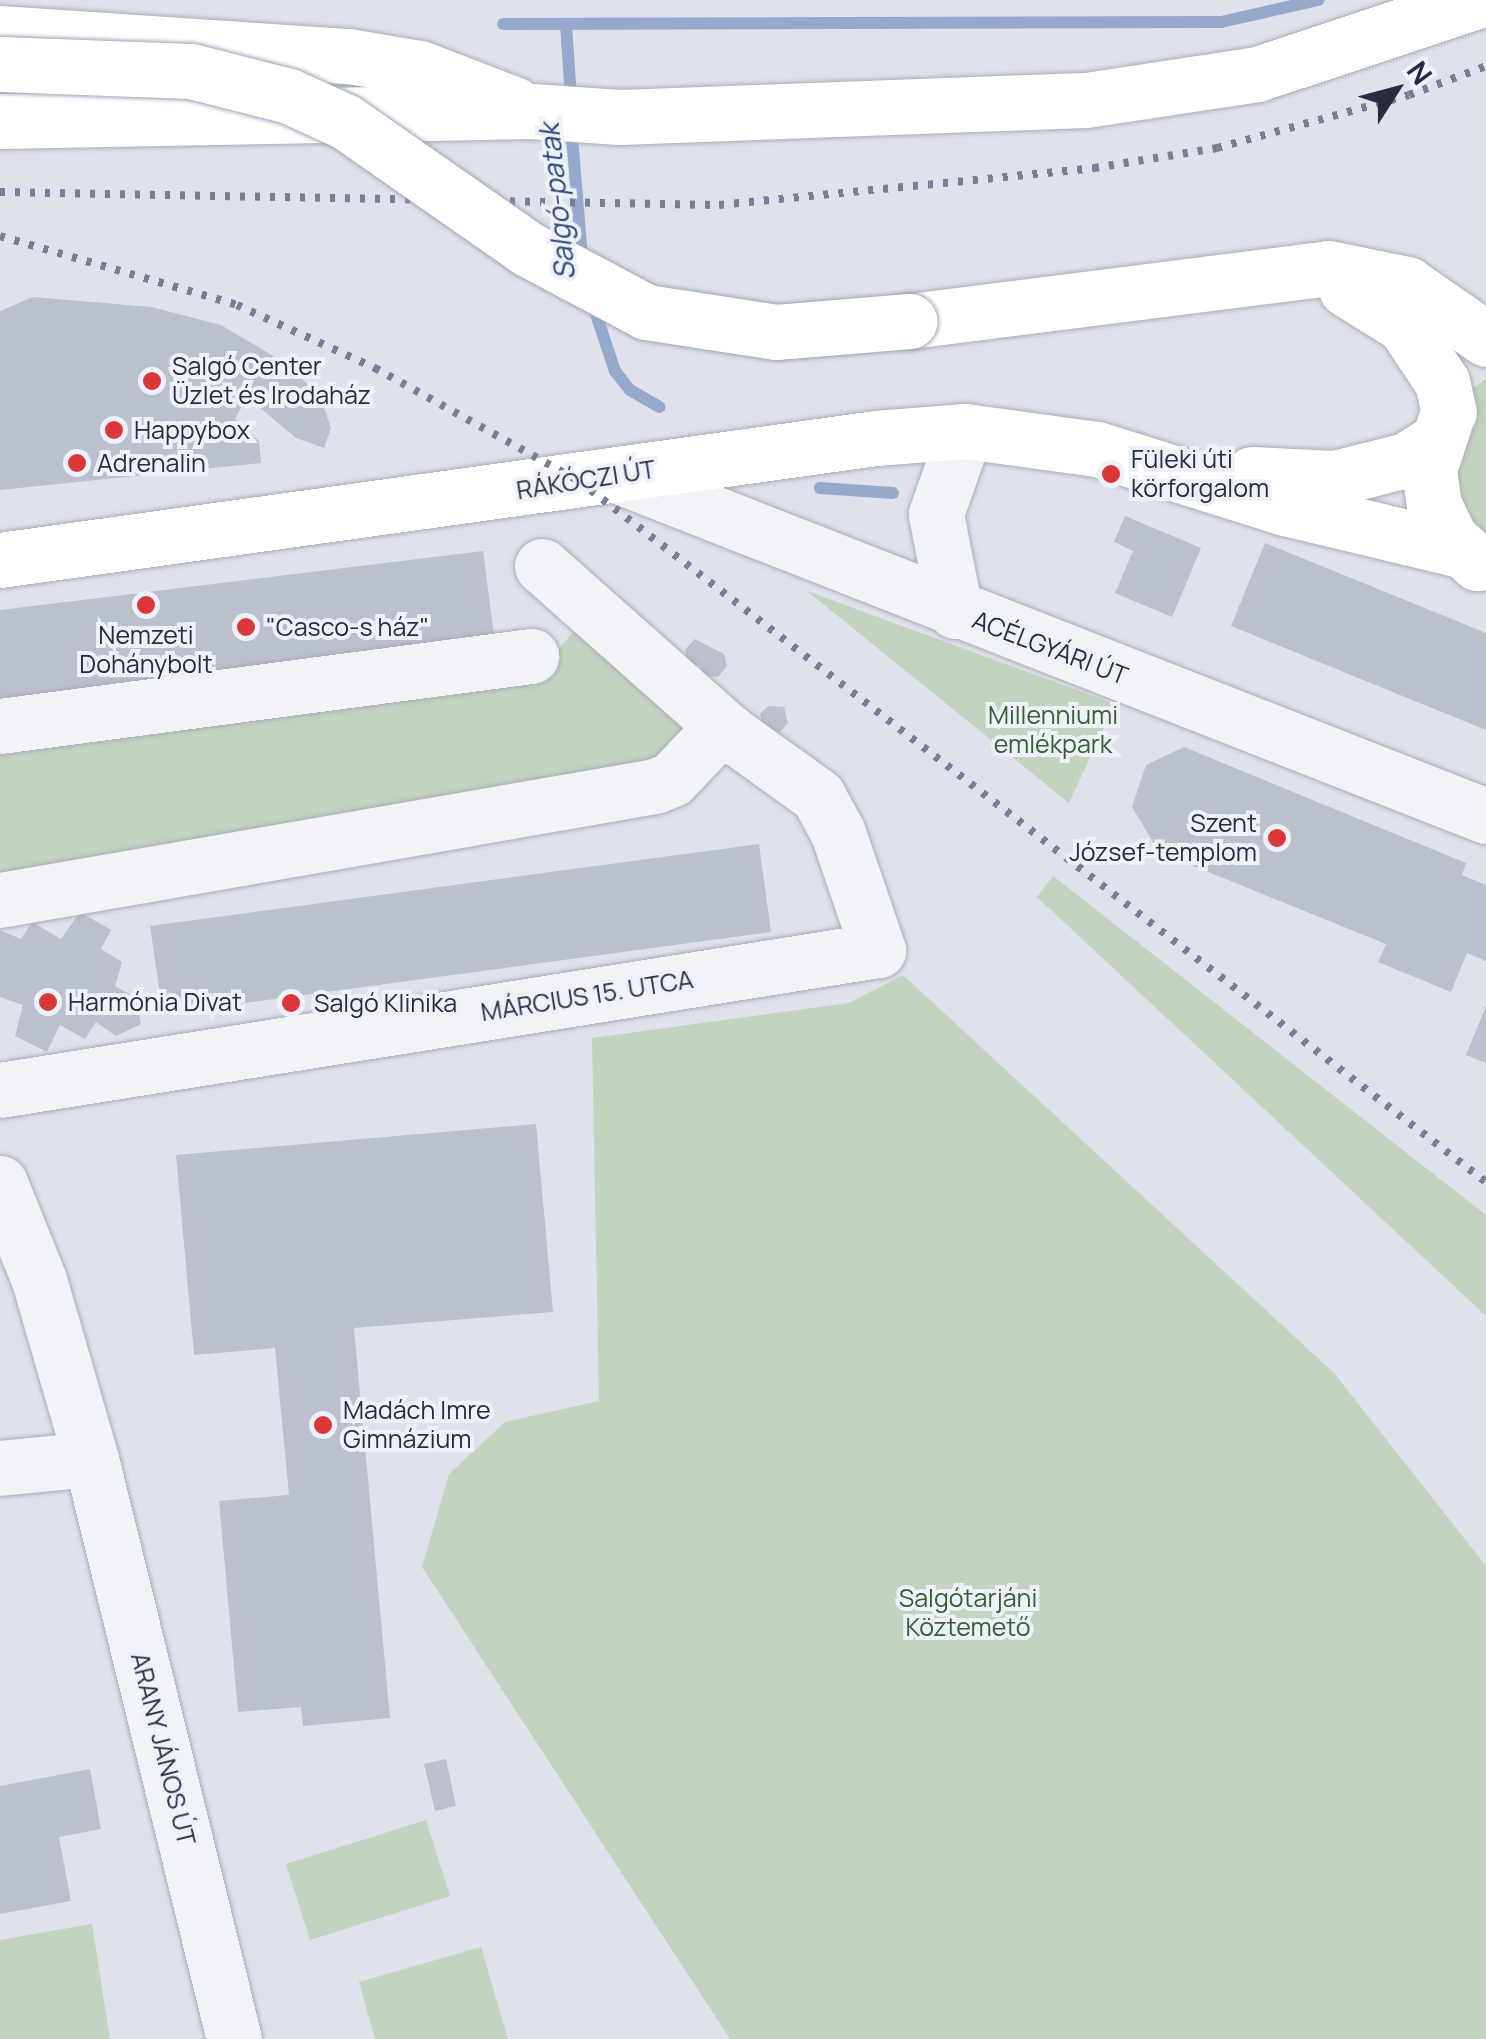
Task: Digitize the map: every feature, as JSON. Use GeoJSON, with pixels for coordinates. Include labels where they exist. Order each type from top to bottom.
{"type":"FeatureCollection","features":[{"type":"Feature","properties":{"kind":"main road"},"geometry":{"type":"LineString","coordinates":[[0,122],[531,111],[620,118],[1086,100],[1257,74],[1480,0]]}},
{"type":"Feature","properties":{"kind":"main road"},"geometry":{"type":"LineString","coordinates":[[0,33],[349,56],[420,68],[531,111]]}},
{"type":"Feature","properties":{"kind":"main road"},"geometry":{"type":"LineString","coordinates":[[0,64],[190,71],[234,77],[288,96],[346,122],[528,249],[646,312],[776,332],[910,321],[1328,268],[1384,276],[1438,302],[1486,340]]}},
{"type":"Feature","properties":{"kind":"main road"},"geometry":{"type":"LineString","coordinates":[[1249,276],[1338,286],[1379,305],[1423,348],[1456,411]]}},
{"type":"Feature","properties":{"kind":"main road"},"geometry":{"type":"LineString","coordinates":[[1169,469],[1335,478],[1406,460],[1456,411]]}},
{"type":"Feature","properties":{"kind":"main road"},"geometry":{"type":"LineString","coordinates":[[1456,411],[1429,470],[1434,505],[1475,559]]}},
{"type":"Feature","properties":{"kind":"main road","name":"RÁKÓCZI ÚT"},"geometry":{"type":"LineString","coordinates":[[0,560],[616,475],[964,432],[1065,443],[1169,469]]}},
{"type":"Feature","properties":{"kind":"main road"},"geometry":{"type":"LineString","coordinates":[[1169,469],[1285,508],[1475,559]]}},
{"type":"Feature","properties":{"kind":"street"},"geometry":{"type":"LineString","coordinates":[[954,611],[936,514],[964,432]]}},
{"type":"Feature","properties":{"kind":"street","name":"ACÉLGYÁRI ÚT"},"geometry":{"type":"LineString","coordinates":[[616,475],[954,611],[1486,816]]}},
{"type":"Feature","properties":{"kind":"street"},"geometry":{"type":"LineString","coordinates":[[0,900],[655,786],[729,732],[542,566]]}},
{"type":"Feature","properties":{"kind":"street"},"geometry":{"type":"LineString","coordinates":[[0,726],[531,656]]}},
{"type":"Feature","properties":{"kind":"street","name":"MÁRCIUS 15. UTCA"},"geometry":{"type":"LineString","coordinates":[[0,1090],[871,929],[818,796],[729,732]]}},
{"type":"Feature","properties":{"kind":"street","name":"ARANY JÁNOS ÚT"},"geometry":{"type":"LineString","coordinates":[[0,1182],[39,1280],[91,1459],[234,2039]]}},
{"type":"Feature","properties":{"kind":"street"},"geometry":{"type":"LineString","coordinates":[[0,1468],[91,1459]]}},
{"type":"Feature","properties":{"kind":"green space"},"geometry":{"type":"Polygon","coordinates":[[[1486,378],[1486,568],[1436,434],[1454,403],[1486,378]]]}},
{"type":"Feature","properties":{"kind":"green space","name":"Millenniumi emlékpark"},"geometry":{"type":"Polygon","coordinates":[[[807,591],[1115,704],[1069,803],[807,591]]]}},
{"type":"Feature","properties":{"kind":"green space"},"geometry":{"type":"Polygon","coordinates":[[[582,623],[691,719],[666,764],[0,884],[0,738],[549,659],[582,623]]]}},
{"type":"Feature","properties":{"kind":"green space"},"geometry":{"type":"Polygon","coordinates":[[[1053,876],[1486,1215],[1486,1316],[1037,897],[1053,876]]]}},
{"type":"Feature","properties":{"kind":"green space","name":"Salgótarjáni Köztemető"},"geometry":{"type":"Polygon","coordinates":[[[903,975],[1334,1373],[1486,1566],[1486,2039],[730,2039],[422,1567],[449,1474],[505,1422],[599,1401],[592,1038],[849,1003],[903,975]]]}},
{"type":"Feature","properties":{"kind":"green space"},"geometry":{"type":"Polygon","coordinates":[[[426,1820],[450,1896],[310,1940],[286,1864],[426,1820]]]}},
{"type":"Feature","properties":{"kind":"green space"},"geometry":{"type":"Polygon","coordinates":[[[92,1924],[110,2039],[0,2039],[0,1940],[92,1924]]]}},
{"type":"Feature","properties":{"kind":"green space"},"geometry":{"type":"Polygon","coordinates":[[[481,1947],[508,2039],[375,2039],[359,1982],[481,1947]]]}},
{"type":"Feature","properties":{"kind":"building","name":"Salgó Center Üzlet és Irodaház"},"geometry":{"type":"Polygon","coordinates":[[[33,297],[151,307],[221,325],[290,366],[321,399],[331,428],[324,448],[296,438],[247,397],[235,419],[259,441],[261,463],[0,490],[0,311],[33,297]]]}},
{"type":"Feature","properties":{"kind":"building"},"geometry":{"type":"Polygon","coordinates":[[[1125,516],[1201,548],[1172,617],[1115,593],[1133,551],[1114,542],[1125,516]]]}},
{"type":"Feature","properties":{"kind":"building"},"geometry":{"type":"Polygon","coordinates":[[[1265,543],[1486,633],[1486,730],[1231,626],[1265,543]]]}},
{"type":"Feature","properties":{"kind":"building","name":"\"Casco-s ház\""},"geometry":{"type":"Polygon","coordinates":[[[483,551],[495,643],[0,705],[0,610],[483,551]]]}},
{"type":"Feature","properties":{"kind":"building"},"geometry":{"type":"Polygon","coordinates":[[[695,639],[724,654],[727,666],[718,677],[703,676],[700,665],[688,663],[685,650],[695,639]]]}},
{"type":"Feature","properties":{"kind":"building"},"geometry":{"type":"Polygon","coordinates":[[[768,706],[784,707],[788,723],[779,733],[764,730],[760,714],[768,706]]]}},
{"type":"Feature","properties":{"kind":"building","name":"Szent József-templom"},"geometry":{"type":"Polygon","coordinates":[[[1184,747],[1466,863],[1462,875],[1486,885],[1486,961],[1467,953],[1451,992],[1378,962],[1386,944],[1159,852],[1132,807],[1146,765],[1184,747]]]}},
{"type":"Feature","properties":{"kind":"building"},"geometry":{"type":"Polygon","coordinates":[[[759,844],[771,932],[163,1014],[150,926],[759,844]]]}},
{"type":"Feature","properties":{"kind":"building"},"geometry":{"type":"Polygon","coordinates":[[[80,912],[111,930],[101,949],[122,962],[115,986],[136,998],[141,1024],[116,1036],[96,1022],[85,1039],[60,1025],[47,1052],[15,1036],[23,1005],[0,997],[0,930],[21,939],[32,922],[61,939],[80,912]]]}},
{"type":"Feature","properties":{"kind":"building"},"geometry":{"type":"Polygon","coordinates":[[[1486,1006],[1486,1063],[1466,1055],[1486,1006]]]}},
{"type":"Feature","properties":{"kind":"building","name":"Madách Imre Gimnázium"},"geometry":{"type":"Polygon","coordinates":[[[536,1124],[553,1312],[354,1328],[390,1718],[303,1726],[301,1707],[238,1712],[219,1501],[289,1495],[275,1348],[194,1355],[176,1155],[536,1124]]]}},
{"type":"Feature","properties":{"kind":"building"},"geometry":{"type":"Polygon","coordinates":[[[446,1759],[456,1806],[435,1811],[424,1764],[446,1759]]]}},
{"type":"Feature","properties":{"kind":"building"},"geometry":{"type":"Polygon","coordinates":[[[90,1769],[101,1829],[59,1837],[71,1901],[0,1914],[0,1786],[90,1769]]]}},
{"type":"Feature","properties":{"kind":"waterway"},"geometry":{"type":"LineString","coordinates":[[503,24],[1221,22],[1319,0]]}},
{"type":"Feature","properties":{"kind":"waterway","name":"Salgó-patak"},"geometry":{"type":"LineString","coordinates":[[566,25],[571,99]]}},
{"type":"Feature","properties":{"kind":"waterway","name":"Salgó-patak"},"geometry":{"type":"LineString","coordinates":[[571,124],[582,258]]}},
{"type":"Feature","properties":{"kind":"waterway","name":"Salgó-patak"},"geometry":{"type":"LineString","coordinates":[[592,302],[615,371],[630,390],[660,407]]}},
{"type":"Feature","properties":{"kind":"waterway","name":"Salgó-patak"},"geometry":{"type":"LineString","coordinates":[[820,488],[893,493]]}},
{"type":"Feature","properties":{"kind":"railway"},"geometry":{"type":"LineString","coordinates":[[0,192],[719,205],[1094,168],[1217,148],[1409,95],[1486,66]]}},
{"type":"Feature","properties":{"kind":"railway"},"geometry":{"type":"LineString","coordinates":[[0,236],[237,305],[375,368],[579,481],[1486,1182]]}},
{"type":"Feature","properties":{"kind":"place","name":"Salgó Center Üzlet és Irodaház"},"geometry":{"type":"Point","coordinates":[152,381]}},
{"type":"Feature","properties":{"kind":"place","name":"Happybox"},"geometry":{"type":"Point","coordinates":[114,430]}},
{"type":"Feature","properties":{"kind":"place","name":"Adrenalin"},"geometry":{"type":"Point","coordinates":[77,463]}},
{"type":"Feature","properties":{"kind":"place","name":"Füleki úti körforgalom"},"geometry":{"type":"Point","coordinates":[1111,474]}},
{"type":"Feature","properties":{"kind":"place","name":"Nemzeti Dohánybolt"},"geometry":{"type":"Point","coordinates":[146,605]}},
{"type":"Feature","properties":{"kind":"place","name":"\"Casco-s ház\""},"geometry":{"type":"Point","coordinates":[246,627]}},
{"type":"Feature","properties":{"kind":"place","name":"Szent József-templom"},"geometry":{"type":"Point","coordinates":[1277,838]}},
{"type":"Feature","properties":{"kind":"place","name":"Harmónia Divat"},"geometry":{"type":"Point","coordinates":[48,1002]}},
{"type":"Feature","properties":{"kind":"place","name":"Salgó Klinika"},"geometry":{"type":"Point","coordinates":[291,1003]}},
{"type":"Feature","properties":{"kind":"place","name":"Madách Imre Gimnázium"},"geometry":{"type":"Point","coordinates":[323,1425]}}]}
